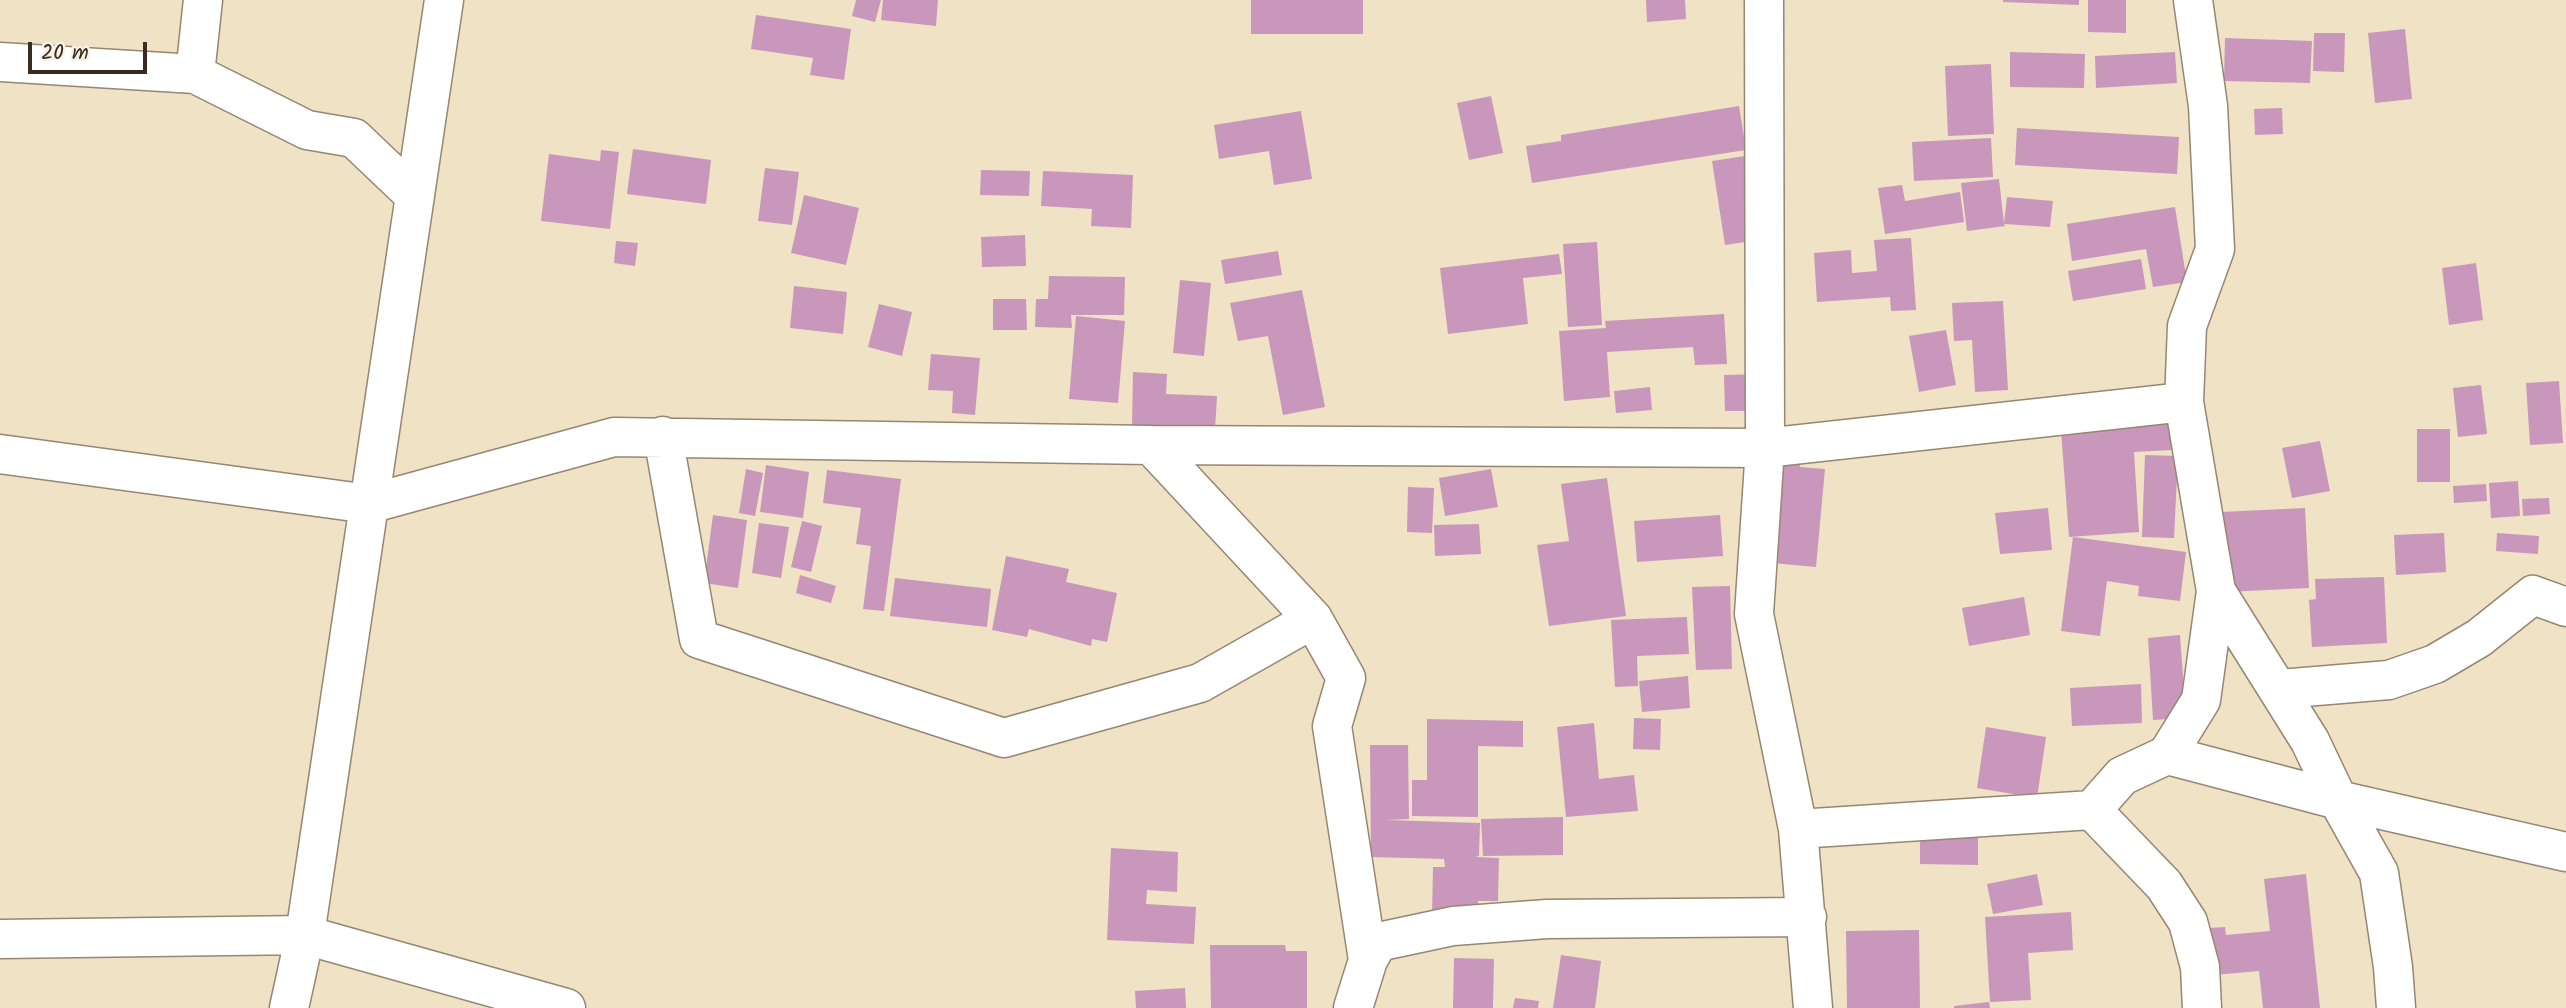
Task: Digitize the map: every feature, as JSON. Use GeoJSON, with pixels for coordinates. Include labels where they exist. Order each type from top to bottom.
{"type":"FeatureCollection","features":[{"type":"Feature","properties":{"kind":"street"},"geometry":{"type":"LineString","coordinates":[[195,74],[203,0]]}},
{"type":"Feature","properties":{"kind":"street"},"geometry":{"type":"LineString","coordinates":[[289,1008],[305,935],[444,0]]}},
{"type":"Feature","properties":{"kind":"street"},"geometry":{"type":"LineString","coordinates":[[1764,0],[1765,448],[1754,614],[1798,829],[1813,1008]]}},
{"type":"Feature","properties":{"kind":"street"},"geometry":{"type":"LineString","coordinates":[[1798,829],[2092,810],[2122,776],[2167,755],[2201,699],[2216,591],[2184,402],[2187,326],[2215,248],[2208,106],[2193,0]]}},
{"type":"Feature","properties":{"kind":"street"},"geometry":{"type":"LineString","coordinates":[[0,62],[195,74],[307,130],[354,138],[415,195]]}},
{"type":"Feature","properties":{"kind":"street"},"geometry":{"type":"LineString","coordinates":[[0,454],[369,504],[614,437],[1151,445],[1765,448],[2184,402]]}},
{"type":"Feature","properties":{"kind":"street"},"geometry":{"type":"LineString","coordinates":[[663,436],[699,639],[1004,738],[1200,683],[1313,619]]}},
{"type":"Feature","properties":{"kind":"street"},"geometry":{"type":"LineString","coordinates":[[1151,445],[1313,619],[1346,678],[1332,726],[1368,960]]}},
{"type":"Feature","properties":{"kind":"street"},"geometry":{"type":"LineString","coordinates":[[2280,689],[2389,680],[2435,664],[2549,601],[2566,576]]}},
{"type":"Feature","properties":{"kind":"street"},"geometry":{"type":"LineString","coordinates":[[2216,591],[2280,689],[2379,873],[2393,967],[2396,1008]]}},
{"type":"Feature","properties":{"kind":"street"},"geometry":{"type":"LineString","coordinates":[[2167,755],[2338,800],[2566,852]]}},
{"type":"Feature","properties":{"kind":"street"},"geometry":{"type":"LineString","coordinates":[[2092,810],[2164,885],[2188,922],[2200,967],[2202,1008]]}},
{"type":"Feature","properties":{"kind":"street"},"geometry":{"type":"LineString","coordinates":[[1353,1008],[1368,960],[1378,942],[1452,926],[1547,919],[1807,917]]}},
{"type":"Feature","properties":{"kind":"street"},"geometry":{"type":"LineString","coordinates":[[0,939],[305,935],[566,1008]]}},
{"type":"Feature","properties":{"kind":"building"},"geometry":{"type":"Polygon","coordinates":[[[856,0],[881,0],[875,22],[852,16],[856,0]]]}},
{"type":"Feature","properties":{"kind":"building"},"geometry":{"type":"Polygon","coordinates":[[[883,0],[938,0],[936,26],[881,20],[883,0]]]}},
{"type":"Feature","properties":{"kind":"building"},"geometry":{"type":"Polygon","coordinates":[[[1251,0],[1363,0],[1363,34],[1251,34],[1251,0]]]}},
{"type":"Feature","properties":{"kind":"building"},"geometry":{"type":"Polygon","coordinates":[[[1646,0],[1685,0],[1686,19],[1647,22],[1646,0]]]}},
{"type":"Feature","properties":{"kind":"building"},"geometry":{"type":"Polygon","coordinates":[[[2079,0],[2079,5],[2003,2],[2079,0]]]}},
{"type":"Feature","properties":{"kind":"building"},"geometry":{"type":"Polygon","coordinates":[[[2088,0],[2126,0],[2126,33],[2088,32],[2088,0]]]}},
{"type":"Feature","properties":{"kind":"building"},"geometry":{"type":"Polygon","coordinates":[[[756,15],[851,29],[844,80],[810,75],[813,58],[751,49],[756,15]]]}},
{"type":"Feature","properties":{"kind":"building"},"geometry":{"type":"Polygon","coordinates":[[[2405,29],[2412,99],[2375,103],[2368,33],[2405,29]]]}},
{"type":"Feature","properties":{"kind":"building"},"geometry":{"type":"Polygon","coordinates":[[[2314,33],[2345,33],[2344,72],[2313,71],[2314,33]]]}},
{"type":"Feature","properties":{"kind":"building"},"geometry":{"type":"Polygon","coordinates":[[[2225,38],[2312,41],[2310,83],[2224,81],[2225,38]]]}},
{"type":"Feature","properties":{"kind":"building"},"geometry":{"type":"Polygon","coordinates":[[[2010,52],[2085,54],[2084,88],[2010,87],[2010,52]]]}},
{"type":"Feature","properties":{"kind":"building"},"geometry":{"type":"Polygon","coordinates":[[[2175,52],[2177,83],[2096,88],[2095,56],[2175,52]]]}},
{"type":"Feature","properties":{"kind":"building"},"geometry":{"type":"Polygon","coordinates":[[[1991,64],[1994,134],[1948,136],[1945,66],[1991,64]]]}},
{"type":"Feature","properties":{"kind":"building"},"geometry":{"type":"Polygon","coordinates":[[[1491,96],[1503,153],[1469,160],[1457,103],[1491,96]]]}},
{"type":"Feature","properties":{"kind":"building"},"geometry":{"type":"Polygon","coordinates":[[[1739,106],[1746,150],[1532,183],[1526,146],[1561,141],[1561,135],[1739,106]]]}},
{"type":"Feature","properties":{"kind":"building"},"geometry":{"type":"Polygon","coordinates":[[[2282,108],[2283,134],[2255,135],[2254,109],[2282,108]]]}},
{"type":"Feature","properties":{"kind":"building"},"geometry":{"type":"Polygon","coordinates":[[[1301,111],[1312,179],[1274,185],[1269,151],[1219,159],[1214,125],[1301,111]]]}},
{"type":"Feature","properties":{"kind":"building"},"geometry":{"type":"Polygon","coordinates":[[[2017,128],[2179,137],[2177,174],[2015,165],[2017,128]]]}},
{"type":"Feature","properties":{"kind":"building"},"geometry":{"type":"Polygon","coordinates":[[[1991,138],[1993,177],[1914,181],[1912,142],[1991,138]]]}},
{"type":"Feature","properties":{"kind":"building"},"geometry":{"type":"Polygon","coordinates":[[[633,149],[711,160],[706,204],[627,194],[633,149]]]}},
{"type":"Feature","properties":{"kind":"building"},"geometry":{"type":"Polygon","coordinates":[[[601,150],[619,152],[610,229],[541,221],[549,154],[600,161],[601,150]]]}},
{"type":"Feature","properties":{"kind":"building"},"geometry":{"type":"Polygon","coordinates":[[[1745,156],[1758,240],[1725,245],[1712,161],[1745,156]]]}},
{"type":"Feature","properties":{"kind":"building"},"geometry":{"type":"Polygon","coordinates":[[[765,168],[799,172],[792,225],[758,221],[765,168]]]}},
{"type":"Feature","properties":{"kind":"building"},"geometry":{"type":"Polygon","coordinates":[[[981,170],[1030,171],[1029,196],[980,195],[981,170]]]}},
{"type":"Feature","properties":{"kind":"building"},"geometry":{"type":"Polygon","coordinates":[[[1043,171],[1133,175],[1131,228],[1091,226],[1092,209],[1041,206],[1043,171]]]}},
{"type":"Feature","properties":{"kind":"building"},"geometry":{"type":"Polygon","coordinates":[[[1999,179],[2004,223],[2007,197],[2053,201],[2050,227],[2004,224],[2005,226],[1967,231],[1961,183],[1999,179]]]}},
{"type":"Feature","properties":{"kind":"building"},"geometry":{"type":"Polygon","coordinates":[[[1902,185],[1905,201],[1960,192],[1964,222],[1885,234],[1878,188],[1902,185]]]}},
{"type":"Feature","properties":{"kind":"building"},"geometry":{"type":"Polygon","coordinates":[[[804,195],[859,208],[846,265],[791,253],[804,195]]]}},
{"type":"Feature","properties":{"kind":"building"},"geometry":{"type":"Polygon","coordinates":[[[2175,207],[2187,282],[2153,287],[2146,249],[2072,261],[2067,224],[2175,207]]]}},
{"type":"Feature","properties":{"kind":"building"},"geometry":{"type":"Polygon","coordinates":[[[1025,235],[1026,266],[982,267],[981,237],[1025,235]]]}},
{"type":"Feature","properties":{"kind":"building"},"geometry":{"type":"Polygon","coordinates":[[[1911,238],[1916,310],[1891,311],[1890,297],[1817,302],[1814,253],[1851,250],[1852,273],[1877,271],[1874,240],[1911,238]]]}},
{"type":"Feature","properties":{"kind":"building"},"geometry":{"type":"Polygon","coordinates":[[[616,241],[638,243],[635,266],[614,263],[616,241]]]}},
{"type":"Feature","properties":{"kind":"building"},"geometry":{"type":"Polygon","coordinates":[[[1597,242],[1602,325],[1568,327],[1563,244],[1597,242]]]}},
{"type":"Feature","properties":{"kind":"building"},"geometry":{"type":"Polygon","coordinates":[[[1278,251],[1282,275],[1225,284],[1221,260],[1278,251]]]}},
{"type":"Feature","properties":{"kind":"building"},"geometry":{"type":"Polygon","coordinates":[[[1559,254],[1562,274],[1523,278],[1528,324],[1448,334],[1440,268],[1559,254]]]}},
{"type":"Feature","properties":{"kind":"building"},"geometry":{"type":"Polygon","coordinates":[[[2141,259],[2146,289],[2073,301],[2068,271],[2141,259]]]}},
{"type":"Feature","properties":{"kind":"building"},"geometry":{"type":"Polygon","coordinates":[[[2476,263],[2483,320],[2449,325],[2442,268],[2476,263]]]}},
{"type":"Feature","properties":{"kind":"building"},"geometry":{"type":"Polygon","coordinates":[[[1049,276],[1125,277],[1124,315],[1071,315],[1072,328],[1035,327],[1036,299],[1048,299],[1049,276]]]}},
{"type":"Feature","properties":{"kind":"building"},"geometry":{"type":"Polygon","coordinates":[[[1180,280],[1211,283],[1204,356],[1173,353],[1180,280]]]}},
{"type":"Feature","properties":{"kind":"building"},"geometry":{"type":"Polygon","coordinates":[[[794,286],[847,292],[843,334],[790,328],[794,286]]]}},
{"type":"Feature","properties":{"kind":"building"},"geometry":{"type":"Polygon","coordinates":[[[1302,290],[1325,407],[1283,415],[1268,336],[1238,341],[1230,303],[1302,290]]]}},
{"type":"Feature","properties":{"kind":"building"},"geometry":{"type":"Polygon","coordinates":[[[993,299],[1026,299],[1027,330],[993,330],[993,299]]]}},
{"type":"Feature","properties":{"kind":"building"},"geometry":{"type":"Polygon","coordinates":[[[2003,301],[2008,390],[1975,392],[1972,340],[1954,341],[1952,303],[2003,301]]]}},
{"type":"Feature","properties":{"kind":"building"},"geometry":{"type":"Polygon","coordinates":[[[879,304],[912,312],[902,356],[868,347],[879,304]]]}},
{"type":"Feature","properties":{"kind":"building"},"geometry":{"type":"Polygon","coordinates":[[[1724,314],[1727,364],[1695,365],[1693,347],[1607,352],[1610,397],[1564,401],[1559,331],[1606,328],[1605,321],[1724,314]]]}},
{"type":"Feature","properties":{"kind":"building"},"geometry":{"type":"Polygon","coordinates":[[[1076,316],[1125,321],[1118,403],[1069,399],[1076,316]]]}},
{"type":"Feature","properties":{"kind":"building"},"geometry":{"type":"Polygon","coordinates":[[[1946,330],[1956,385],[1919,392],[1909,336],[1946,330]]]}},
{"type":"Feature","properties":{"kind":"building"},"geometry":{"type":"Polygon","coordinates":[[[931,354],[980,358],[975,415],[952,413],[953,391],[928,390],[931,354]]]}},
{"type":"Feature","properties":{"kind":"building"},"geometry":{"type":"Polygon","coordinates":[[[1133,372],[1167,374],[1166,394],[1217,396],[1215,430],[1132,426],[1133,372]]]}},
{"type":"Feature","properties":{"kind":"building"},"geometry":{"type":"Polygon","coordinates":[[[1764,374],[1764,411],[1725,411],[1724,375],[1764,374]]]}},
{"type":"Feature","properties":{"kind":"building"},"geometry":{"type":"Polygon","coordinates":[[[2559,381],[2563,443],[2530,445],[2526,383],[2559,381]]]}},
{"type":"Feature","properties":{"kind":"building"},"geometry":{"type":"Polygon","coordinates":[[[2481,385],[2487,434],[2458,437],[2453,388],[2481,385]]]}},
{"type":"Feature","properties":{"kind":"building"},"geometry":{"type":"Polygon","coordinates":[[[1650,387],[1652,410],[1616,413],[1614,391],[1650,387]]]}},
{"type":"Feature","properties":{"kind":"building"},"geometry":{"type":"Polygon","coordinates":[[[2171,424],[2172,450],[2134,452],[2139,532],[2069,537],[2061,430],[2171,424]]]}},
{"type":"Feature","properties":{"kind":"building"},"geometry":{"type":"Polygon","coordinates":[[[2417,429],[2450,429],[2450,482],[2417,482],[2417,429]]]}},
{"type":"Feature","properties":{"kind":"building"},"geometry":{"type":"Polygon","coordinates":[[[2320,441],[2330,491],[2292,498],[2282,448],[2320,441]]]}},
{"type":"Feature","properties":{"kind":"building"},"geometry":{"type":"Polygon","coordinates":[[[1783,447],[1801,448],[1800,467],[1825,469],[1816,567],[1772,563],[1783,447]]]}},
{"type":"Feature","properties":{"kind":"building"},"geometry":{"type":"Polygon","coordinates":[[[2145,455],[2178,456],[2174,538],[2142,537],[2145,455]]]}},
{"type":"Feature","properties":{"kind":"building"},"geometry":{"type":"Polygon","coordinates":[[[766,465],[809,472],[803,518],[760,512],[766,465]]]}},
{"type":"Feature","properties":{"kind":"building"},"geometry":{"type":"Polygon","coordinates":[[[746,469],[763,473],[755,516],[739,513],[746,469]]]}},
{"type":"Feature","properties":{"kind":"building"},"geometry":{"type":"Polygon","coordinates":[[[1491,469],[1498,507],[1445,516],[1439,478],[1491,469]]]}},
{"type":"Feature","properties":{"kind":"building"},"geometry":{"type":"Polygon","coordinates":[[[827,470],[901,479],[884,611],[863,609],[871,546],[856,544],[861,508],[823,503],[827,470]]]}},
{"type":"Feature","properties":{"kind":"building"},"geometry":{"type":"Polygon","coordinates":[[[1607,478],[1626,616],[1549,626],[1537,545],[1569,541],[1561,484],[1607,478]]]}},
{"type":"Feature","properties":{"kind":"building"},"geometry":{"type":"Polygon","coordinates":[[[2518,481],[2520,516],[2491,518],[2489,483],[2518,481]]]}},
{"type":"Feature","properties":{"kind":"building"},"geometry":{"type":"Polygon","coordinates":[[[2486,484],[2487,501],[2454,503],[2453,486],[2486,484]]]}},
{"type":"Feature","properties":{"kind":"building"},"geometry":{"type":"Polygon","coordinates":[[[1408,487],[1434,488],[1432,533],[1407,532],[1408,487]]]}},
{"type":"Feature","properties":{"kind":"building"},"geometry":{"type":"Polygon","coordinates":[[[2549,498],[2550,514],[2523,516],[2522,499],[2549,498]]]}},
{"type":"Feature","properties":{"kind":"building"},"geometry":{"type":"Polygon","coordinates":[[[2048,508],[2052,550],[2000,554],[1995,513],[2048,508]]]}},
{"type":"Feature","properties":{"kind":"building"},"geometry":{"type":"Polygon","coordinates":[[[2305,508],[2309,588],[2226,592],[2221,512],[2305,508]]]}},
{"type":"Feature","properties":{"kind":"building"},"geometry":{"type":"Polygon","coordinates":[[[713,515],[747,520],[738,588],[704,583],[713,515]]]}},
{"type":"Feature","properties":{"kind":"building"},"geometry":{"type":"Polygon","coordinates":[[[1720,515],[1723,556],[1637,562],[1634,521],[1720,515]]]}},
{"type":"Feature","properties":{"kind":"building"},"geometry":{"type":"Polygon","coordinates":[[[802,521],[822,526],[811,572],[791,567],[802,521]]]}},
{"type":"Feature","properties":{"kind":"building"},"geometry":{"type":"Polygon","coordinates":[[[759,523],[789,527],[781,578],[752,573],[759,523]]]}},
{"type":"Feature","properties":{"kind":"building"},"geometry":{"type":"Polygon","coordinates":[[[1479,524],[1481,554],[1435,556],[1434,525],[1479,524]]]}},
{"type":"Feature","properties":{"kind":"building"},"geometry":{"type":"Polygon","coordinates":[[[2444,533],[2446,572],[2396,575],[2394,535],[2444,533]]]}},
{"type":"Feature","properties":{"kind":"building"},"geometry":{"type":"Polygon","coordinates":[[[2497,533],[2539,536],[2538,554],[2496,551],[2497,533]]]}},
{"type":"Feature","properties":{"kind":"building"},"geometry":{"type":"Polygon","coordinates":[[[2073,537],[2186,552],[2180,601],[2138,596],[2139,586],[2107,581],[2100,636],[2061,631],[2073,537]]]}},
{"type":"Feature","properties":{"kind":"building"},"geometry":{"type":"Polygon","coordinates":[[[1006,556],[1069,569],[1066,582],[1117,593],[1107,642],[1092,639],[1091,646],[1029,629],[1027,637],[992,630],[1006,556]]]}},
{"type":"Feature","properties":{"kind":"building"},"geometry":{"type":"Polygon","coordinates":[[[800,575],[836,586],[831,603],[796,593],[800,575]]]}},
{"type":"Feature","properties":{"kind":"building"},"geometry":{"type":"Polygon","coordinates":[[[2384,577],[2387,643],[2312,647],[2309,600],[2316,599],[2315,579],[2384,577]]]}},
{"type":"Feature","properties":{"kind":"building"},"geometry":{"type":"Polygon","coordinates":[[[895,578],[991,589],[987,627],[890,616],[895,578]]]}},
{"type":"Feature","properties":{"kind":"building"},"geometry":{"type":"Polygon","coordinates":[[[1730,586],[1732,669],[1696,670],[1692,587],[1730,586]]]}},
{"type":"Feature","properties":{"kind":"building"},"geometry":{"type":"Polygon","coordinates":[[[2024,597],[2030,635],[1969,646],[1962,608],[2024,597]]]}},
{"type":"Feature","properties":{"kind":"building"},"geometry":{"type":"Polygon","coordinates":[[[1687,617],[1689,654],[1637,656],[1638,686],[1615,687],[1611,620],[1687,617]]]}},
{"type":"Feature","properties":{"kind":"building"},"geometry":{"type":"Polygon","coordinates":[[[2180,635],[2186,718],[2153,720],[2148,638],[2180,635]]]}},
{"type":"Feature","properties":{"kind":"building"},"geometry":{"type":"Polygon","coordinates":[[[1688,676],[1690,708],[1642,712],[1639,681],[1688,676]]]}},
{"type":"Feature","properties":{"kind":"building"},"geometry":{"type":"Polygon","coordinates":[[[2141,684],[2142,723],[2072,726],[2070,688],[2141,684]]]}},
{"type":"Feature","properties":{"kind":"building"},"geometry":{"type":"Polygon","coordinates":[[[1634,718],[1661,719],[1660,750],[1633,749],[1634,718]]]}},
{"type":"Feature","properties":{"kind":"building"},"geometry":{"type":"Polygon","coordinates":[[[1427,719],[1523,721],[1523,747],[1478,746],[1478,817],[1412,816],[1412,780],[1427,780],[1427,719]]]}},
{"type":"Feature","properties":{"kind":"building"},"geometry":{"type":"Polygon","coordinates":[[[1594,723],[1599,779],[1634,775],[1638,811],[1566,817],[1557,727],[1594,723]]]}},
{"type":"Feature","properties":{"kind":"building"},"geometry":{"type":"Polygon","coordinates":[[[1986,727],[2046,737],[2037,798],[1977,788],[1986,727]]]}},
{"type":"Feature","properties":{"kind":"building"},"geometry":{"type":"Polygon","coordinates":[[[1370,745],[1408,745],[1409,819],[1386,820],[1480,823],[1479,856],[1475,857],[1499,858],[1498,901],[1478,901],[1477,918],[1432,917],[1433,867],[1445,867],[1444,859],[1371,857],[1370,745]]]}},
{"type":"Feature","properties":{"kind":"building"},"geometry":{"type":"Polygon","coordinates":[[[1563,817],[1563,855],[1483,856],[1481,819],[1563,817]]]}},
{"type":"Feature","properties":{"kind":"building"},"geometry":{"type":"Polygon","coordinates":[[[1978,827],[1978,865],[1920,864],[1920,828],[1978,827]]]}},
{"type":"Feature","properties":{"kind":"building"},"geometry":{"type":"Polygon","coordinates":[[[1111,848],[1178,852],[1177,892],[1147,890],[1146,904],[1196,907],[1194,944],[1107,940],[1111,848]]]}},
{"type":"Feature","properties":{"kind":"building"},"geometry":{"type":"Polygon","coordinates":[[[2037,874],[2043,905],[1993,914],[1987,884],[2037,874]]]}},
{"type":"Feature","properties":{"kind":"building"},"geometry":{"type":"Polygon","coordinates":[[[2306,874],[2320,1008],[2263,1008],[2259,971],[2214,975],[2209,928],[2225,927],[2226,935],[2270,931],[2264,879],[2306,874]]]}},
{"type":"Feature","properties":{"kind":"building"},"geometry":{"type":"Polygon","coordinates":[[[2071,912],[2073,950],[2028,953],[2031,1000],[1990,1002],[1985,917],[2071,912]]]}},
{"type":"Feature","properties":{"kind":"building"},"geometry":{"type":"Polygon","coordinates":[[[1919,930],[1920,1008],[1847,1008],[1846,931],[1919,930]]]}},
{"type":"Feature","properties":{"kind":"building"},"geometry":{"type":"Polygon","coordinates":[[[1210,945],[1285,945],[1286,951],[1307,951],[1307,1008],[1211,1008],[1210,945]]]}},
{"type":"Feature","properties":{"kind":"building"},"geometry":{"type":"Polygon","coordinates":[[[1561,955],[1601,961],[1595,1008],[1553,1008],[1561,955]]]}},
{"type":"Feature","properties":{"kind":"building"},"geometry":{"type":"Polygon","coordinates":[[[1454,958],[1494,959],[1493,1008],[1453,1008],[1454,958]]]}},
{"type":"Feature","properties":{"kind":"building"},"geometry":{"type":"Polygon","coordinates":[[[1185,988],[1186,1008],[1136,1008],[1135,991],[1185,988]]]}},
{"type":"Feature","properties":{"kind":"building"},"geometry":{"type":"Polygon","coordinates":[[[1515,998],[1539,1001],[1538,1008],[1513,1008],[1515,998]]]}},
{"type":"Feature","properties":{"kind":"building"},"geometry":{"type":"Polygon","coordinates":[[[1989,1002],[1990,1008],[1954,1008],[1954,1006],[1989,1002]]]}}]}
